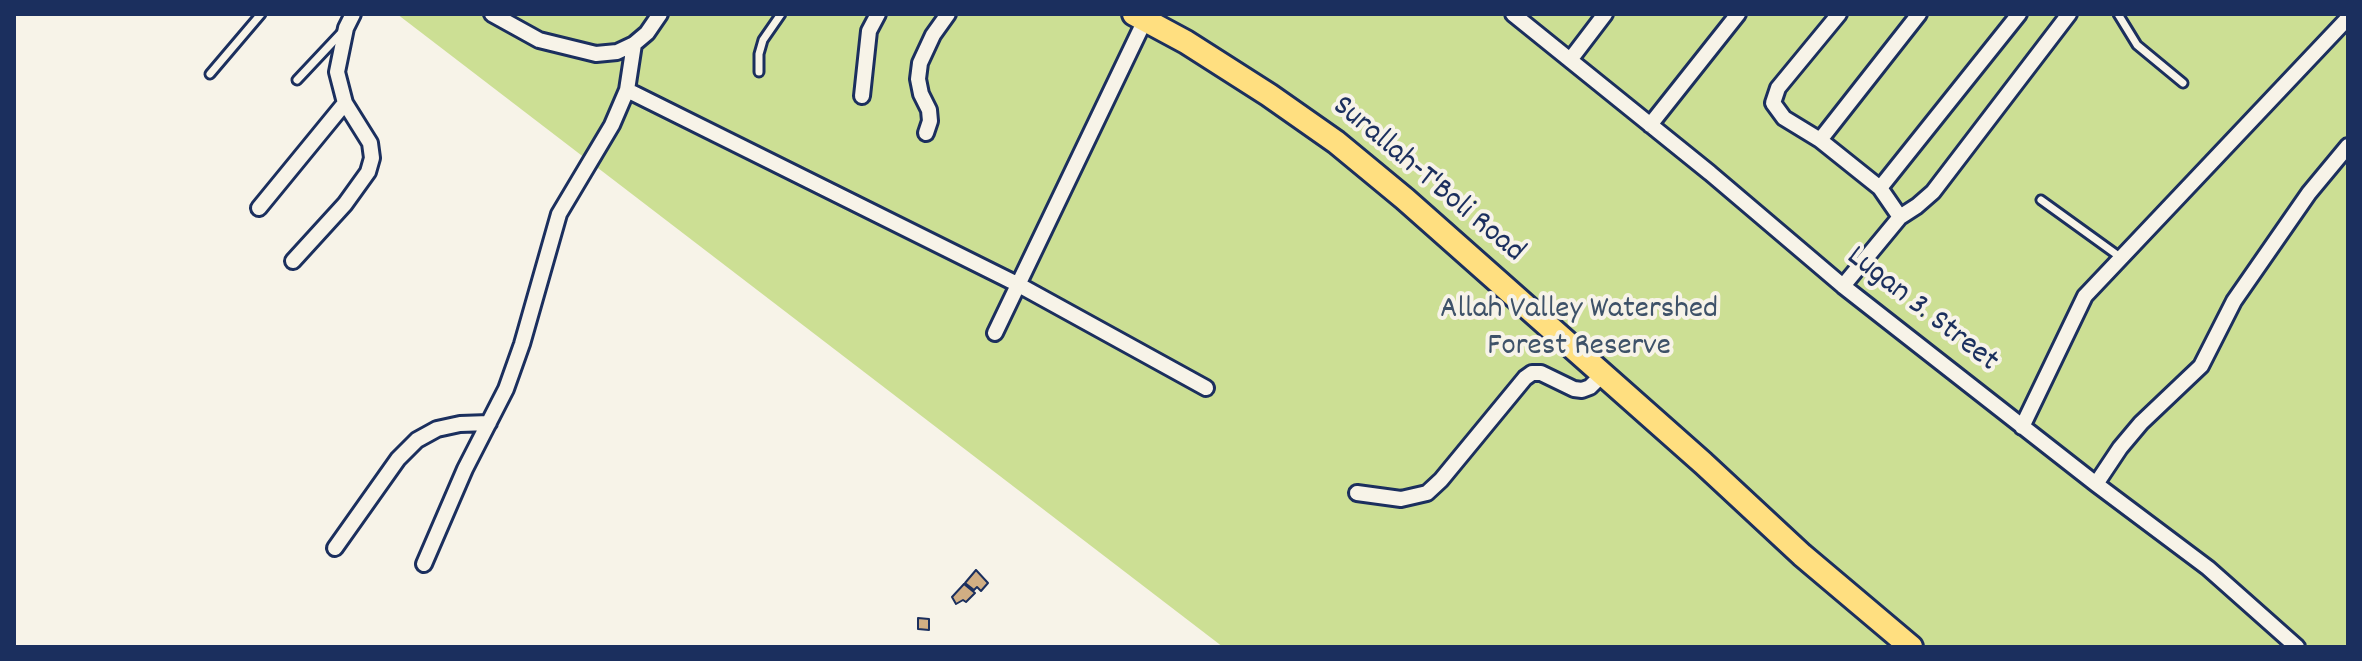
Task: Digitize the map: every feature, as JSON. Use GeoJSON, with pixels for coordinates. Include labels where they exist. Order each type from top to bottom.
{"type":"FeatureCollection","features":[{"type":"Feature","properties":{"kind":"main road","name":"Surallah-T'Boli Road"},"geometry":{"type":"LineString","coordinates":[[1140,17],[1186,42],[1336,142],[1603,374],[1802,555],[1911,647]]}},
{"type":"Feature","properties":{"kind":"street"},"geometry":{"type":"LineString","coordinates":[[293,261],[345,204],[368,172],[372,158],[370,143],[345,103],[337,72],[346,28],[353,14]]}},
{"type":"Feature","properties":{"kind":"street"},"geometry":{"type":"LineString","coordinates":[[492,14],[520,32],[564,48],[596,54],[617,52],[634,44],[647,33],[660,14]]}},
{"type":"Feature","properties":{"kind":"street"},"geometry":{"type":"LineString","coordinates":[[862,96],[869,31],[878,14]]}},
{"type":"Feature","properties":{"kind":"street"},"geometry":{"type":"LineString","coordinates":[[926,133],[930,121],[918,79],[920,63],[933,35],[948,14]]}},
{"type":"Feature","properties":{"kind":"street","name":"Lugan 3. Street"},"geometry":{"type":"LineString","coordinates":[[1513,14],[1843,286],[2208,568],[2297,647]]}},
{"type":"Feature","properties":{"kind":"street"},"geometry":{"type":"LineString","coordinates":[[1570,60],[1605,14]]}},
{"type":"Feature","properties":{"kind":"street"},"geometry":{"type":"LineString","coordinates":[[1650,125],[1738,14]]}},
{"type":"Feature","properties":{"kind":"street"},"geometry":{"type":"LineString","coordinates":[[1839,14],[1778,88],[1773,103],[1778,113],[1820,140],[1880,188],[1900,217]]}},
{"type":"Feature","properties":{"kind":"street"},"geometry":{"type":"LineString","coordinates":[[1820,140],[1919,14]]}},
{"type":"Feature","properties":{"kind":"street"},"geometry":{"type":"LineString","coordinates":[[1880,188],[2019,14]]}},
{"type":"Feature","properties":{"kind":"street"},"geometry":{"type":"LineString","coordinates":[[1843,286],[1900,217],[1933,192],[2069,14]]}},
{"type":"Feature","properties":{"kind":"street"},"geometry":{"type":"LineString","coordinates":[[995,333],[1140,17]]}},
{"type":"Feature","properties":{"kind":"street"},"geometry":{"type":"LineString","coordinates":[[2022,427],[2080,304],[2120,257],[2348,18]]}},
{"type":"Feature","properties":{"kind":"street"},"geometry":{"type":"LineString","coordinates":[[424,564],[465,469],[506,389],[559,214],[612,125],[627,90],[634,44]]}},
{"type":"Feature","properties":{"kind":"street"},"geometry":{"type":"LineString","coordinates":[[627,90],[1019,285],[1206,388]]}},
{"type":"Feature","properties":{"kind":"street"},"geometry":{"type":"LineString","coordinates":[[259,208],[345,103]]}},
{"type":"Feature","properties":{"kind":"street"},"geometry":{"type":"LineString","coordinates":[[2096,484],[2141,423],[2201,366],[2234,301],[2309,193],[2348,146]]}},
{"type":"Feature","properties":{"kind":"street"},"geometry":{"type":"LineString","coordinates":[[1357,493],[1401,499],[1427,493],[1532,373],[1541,373],[1582,390],[1590,387],[1603,374]]}},
{"type":"Feature","properties":{"kind":"street"},"geometry":{"type":"LineString","coordinates":[[335,548],[398,459],[417,440],[437,429],[489,423]]}},
{"type":"Feature","properties":{"kind":"lane"},"geometry":{"type":"LineString","coordinates":[[210,74],[261,14]]}},
{"type":"Feature","properties":{"kind":"lane"},"geometry":{"type":"LineString","coordinates":[[759,72],[763,40],[781,14]]}},
{"type":"Feature","properties":{"kind":"lane"},"geometry":{"type":"LineString","coordinates":[[2118,14],[2137,45],[2183,83]]}},
{"type":"Feature","properties":{"kind":"lane"},"geometry":{"type":"LineString","coordinates":[[297,80],[346,28]]}},
{"type":"Feature","properties":{"kind":"lane"},"geometry":{"type":"LineString","coordinates":[[2041,200],[2120,257]]}},
{"type":"Feature","properties":{"kind":"green space","name":"Allah Valley Watershed Forest Reserve"},"geometry":{"type":"Polygon","coordinates":[[[397,14],[2348,14],[2348,647],[1223,647],[397,14]]]}},
{"type":"Feature","properties":{"kind":"building"},"geometry":{"type":"Polygon","coordinates":[[[976,570],[988,583],[981,591],[965,583],[976,570]]]}},
{"type":"Feature","properties":{"kind":"building"},"geometry":{"type":"Polygon","coordinates":[[[964,584],[975,593],[966,602],[963,600],[956,604],[952,597],[964,584]]]}},
{"type":"Feature","properties":{"kind":"building"},"geometry":{"type":"Polygon","coordinates":[[[918,618],[929,619],[929,630],[918,629],[918,618]]]}}]}
